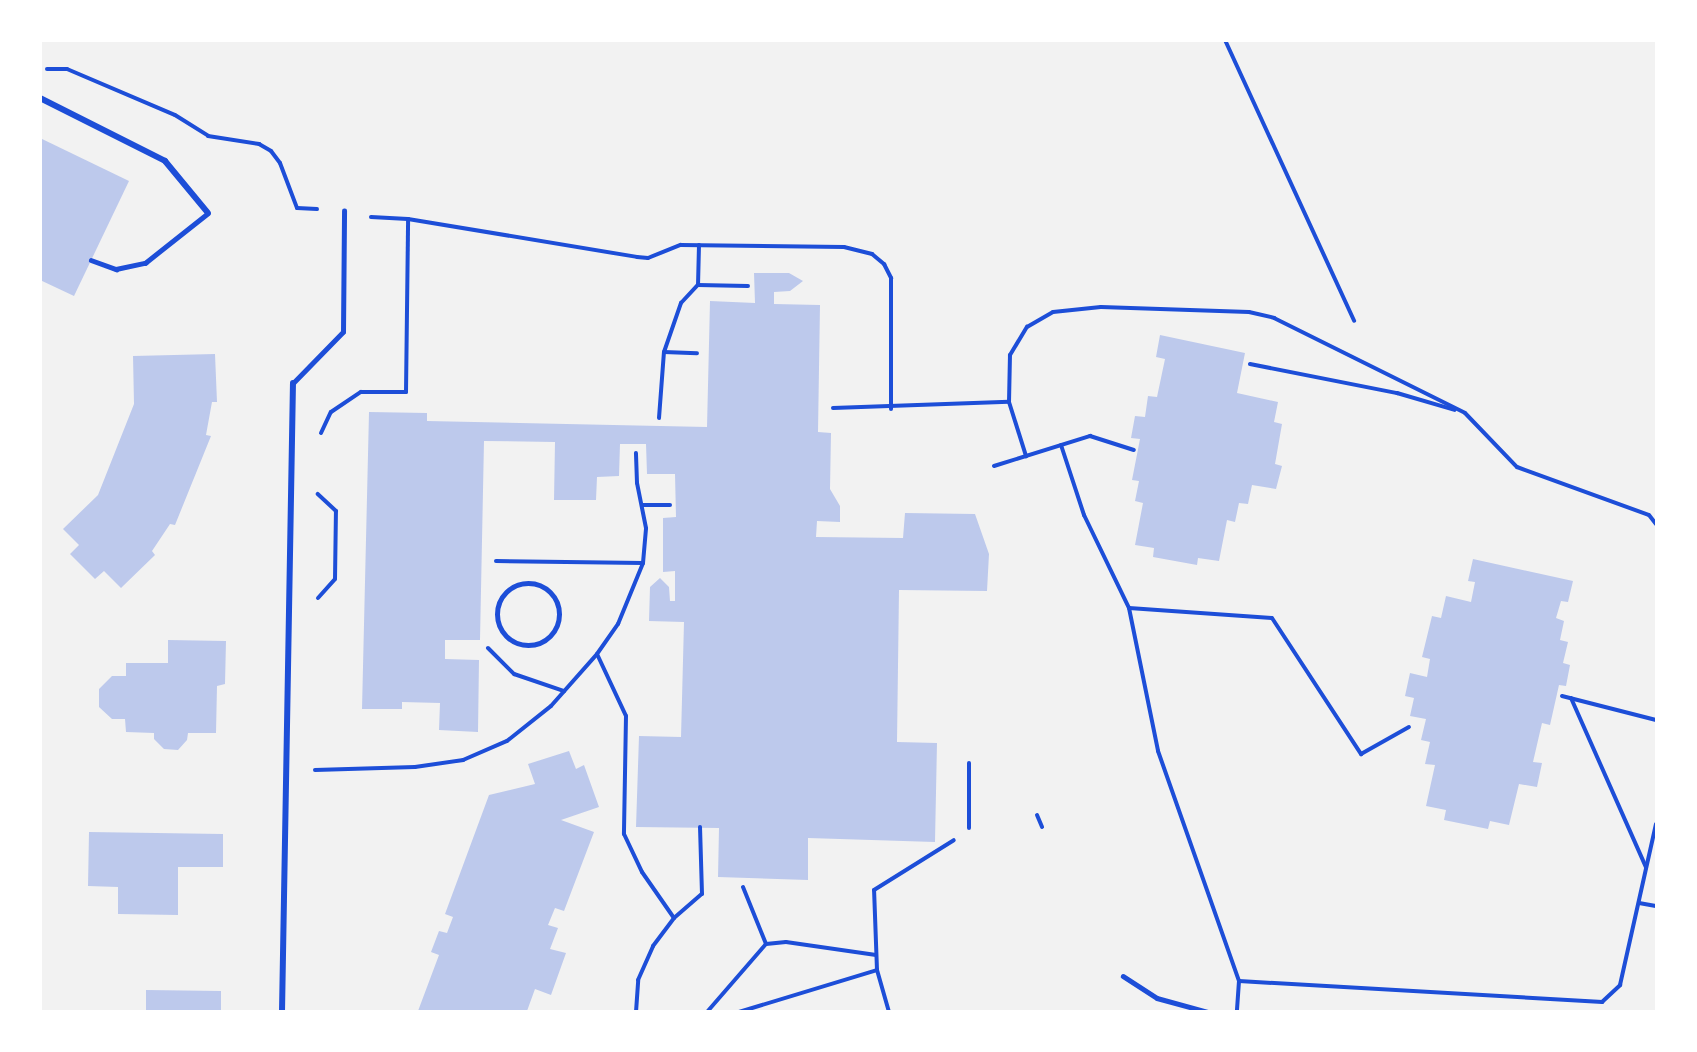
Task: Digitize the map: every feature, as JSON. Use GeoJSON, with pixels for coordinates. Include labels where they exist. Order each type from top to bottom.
{"type":"FeatureCollection","features":[{"type":"Feature","properties":{"kind":"street"},"geometry":{"type":"LineString","coordinates":[[40,98],[165,161],[208,213]]}},
{"type":"Feature","properties":{"kind":"street"},"geometry":{"type":"LineString","coordinates":[[282,1011],[293,383]]}},
{"type":"Feature","properties":{"kind":"street"},"geometry":{"type":"LineString","coordinates":[[521,583],[548,589],[559,610],[554,632],[536,645],[524,646],[508,639],[497,618],[502,596],[521,583]]}},
{"type":"Feature","properties":{"kind":"lane"},"geometry":{"type":"LineString","coordinates":[[293,383],[344,332],[344,211]]}},
{"type":"Feature","properties":{"kind":"lane"},"geometry":{"type":"LineString","coordinates":[[91,260],[116,269],[144,263],[208,213]]}},
{"type":"Feature","properties":{"kind":"lane"},"geometry":{"type":"LineString","coordinates":[[1123,976],[1157,998],[1208,1011]]}},
{"type":"Feature","properties":{"kind":"path"},"geometry":{"type":"LineString","coordinates":[[1225,40],[1354,321]]}},
{"type":"Feature","properties":{"kind":"path"},"geometry":{"type":"LineString","coordinates":[[40,69],[67,69],[175,115],[208,136],[244,140],[271,151],[297,208]]}},
{"type":"Feature","properties":{"kind":"path"},"geometry":{"type":"LineString","coordinates":[[344,211],[354,216],[408,219],[648,258],[681,245],[844,247],[872,255],[884,264],[891,278],[891,409]]}},
{"type":"Feature","properties":{"kind":"path"},"geometry":{"type":"LineString","coordinates":[[332,411],[362,392],[406,392],[408,219]]}},
{"type":"Feature","properties":{"kind":"path"},"geometry":{"type":"LineString","coordinates":[[659,418],[664,352],[681,303],[698,285],[699,245]]}},
{"type":"Feature","properties":{"kind":"path"},"geometry":{"type":"LineString","coordinates":[[698,285],[748,286]]}},
{"type":"Feature","properties":{"kind":"path"},"geometry":{"type":"LineString","coordinates":[[1026,456],[1009,402],[1010,354],[1027,327],[1053,312],[1101,307],[1249,312],[1274,318],[1465,413],[1517,467],[1648,515],[1656,524]]}},
{"type":"Feature","properties":{"kind":"path"},"geometry":{"type":"LineString","coordinates":[[664,352],[697,353]]}},
{"type":"Feature","properties":{"kind":"path"},"geometry":{"type":"LineString","coordinates":[[1250,364],[1397,393],[1465,413]]}},
{"type":"Feature","properties":{"kind":"path"},"geometry":{"type":"LineString","coordinates":[[833,408],[891,409],[1009,402]]}},
{"type":"Feature","properties":{"kind":"path"},"geometry":{"type":"LineString","coordinates":[[994,466],[1090,436],[1134,450]]}},
{"type":"Feature","properties":{"kind":"path"},"geometry":{"type":"LineString","coordinates":[[1061,445],[1084,515],[1129,608],[1158,751],[1239,981],[1237,1011]]}},
{"type":"Feature","properties":{"kind":"path"},"geometry":{"type":"LineString","coordinates":[[288,771],[416,767],[463,760],[524,730],[564,691],[597,654],[627,606],[643,563],[646,528],[637,483],[636,453]]}},
{"type":"Feature","properties":{"kind":"path"},"geometry":{"type":"LineString","coordinates":[[643,505],[670,505]]}},
{"type":"Feature","properties":{"kind":"path"},"geometry":{"type":"LineString","coordinates":[[496,561],[643,563]]}},
{"type":"Feature","properties":{"kind":"path"},"geometry":{"type":"LineString","coordinates":[[1129,608],[1272,618],[1361,754],[1409,727]]}},
{"type":"Feature","properties":{"kind":"path"},"geometry":{"type":"LineString","coordinates":[[488,648],[514,674],[564,691]]}},
{"type":"Feature","properties":{"kind":"path"},"geometry":{"type":"LineString","coordinates":[[597,654],[626,716],[624,834],[642,872],[674,918]]}},
{"type":"Feature","properties":{"kind":"path"},"geometry":{"type":"LineString","coordinates":[[1562,696],[1656,720]]}},
{"type":"Feature","properties":{"kind":"path"},"geometry":{"type":"LineString","coordinates":[[1571,698],[1646,868]]}},
{"type":"Feature","properties":{"kind":"path"},"geometry":{"type":"LineString","coordinates":[[969,763],[969,828]]}},
{"type":"Feature","properties":{"kind":"path"},"geometry":{"type":"LineString","coordinates":[[1037,815],[1042,827]]}},
{"type":"Feature","properties":{"kind":"path"},"geometry":{"type":"LineString","coordinates":[[1239,981],[1602,1002],[1620,984],[1656,824]]}},
{"type":"Feature","properties":{"kind":"path"},"geometry":{"type":"LineString","coordinates":[[636,1011],[638,980],[653,946],[674,918],[702,894],[700,827]]}},
{"type":"Feature","properties":{"kind":"path"},"geometry":{"type":"LineString","coordinates":[[889,1011],[877,970],[873,891],[954,840]]}},
{"type":"Feature","properties":{"kind":"path"},"geometry":{"type":"LineString","coordinates":[[743,887],[766,945]]}},
{"type":"Feature","properties":{"kind":"path"},"geometry":{"type":"LineString","coordinates":[[1639,903],[1656,906]]}},
{"type":"Feature","properties":{"kind":"path"},"geometry":{"type":"LineString","coordinates":[[707,1011],[766,945],[786,942],[876,955]]}},
{"type":"Feature","properties":{"kind":"path"},"geometry":{"type":"LineString","coordinates":[[739,1011],[877,970]]}},
{"type":"Feature","properties":{"kind":"building"},"geometry":{"type":"Polygon","coordinates":[[[40,138],[129,181],[74,296],[40,280],[40,138]]]}},
{"type":"Feature","properties":{"kind":"building"},"geometry":{"type":"Polygon","coordinates":[[[754,273],[789,273],[803,281],[790,291],[774,292],[774,304],[820,305],[818,432],[831,433],[830,489],[840,506],[840,522],[817,521],[816,537],[903,538],[905,513],[975,514],[989,554],[987,591],[899,590],[897,742],[937,743],[935,842],[808,838],[808,880],[718,877],[719,828],[636,827],[639,736],[681,737],[684,622],[649,621],[650,587],[660,578],[669,587],[670,601],[675,601],[675,571],[663,572],[663,518],[676,517],[675,474],[647,474],[646,444],[620,444],[619,476],[597,477],[596,500],[554,500],[555,442],[484,441],[480,640],[445,640],[445,659],[479,660],[478,732],[439,730],[440,703],[402,702],[402,709],[362,709],[369,412],[427,413],[427,421],[707,427],[710,301],[755,303],[754,273]]]}},
{"type":"Feature","properties":{"kind":"building"},"geometry":{"type":"Polygon","coordinates":[[[1160,335],[1245,353],[1237,393],[1278,402],[1274,422],[1282,424],[1275,464],[1282,466],[1276,489],[1252,485],[1248,504],[1239,503],[1235,522],[1227,520],[1219,561],[1198,558],[1197,565],[1153,557],[1154,548],[1135,545],[1143,503],[1135,501],[1139,481],[1132,480],[1140,439],[1131,438],[1135,416],[1145,417],[1148,396],[1157,397],[1165,359],[1156,357],[1160,335]]]}},
{"type":"Feature","properties":{"kind":"building"},"geometry":{"type":"Polygon","coordinates":[[[215,354],[217,402],[212,402],[206,435],[211,436],[175,525],[170,524],[152,551],[155,555],[121,588],[104,571],[95,579],[70,554],[79,545],[63,529],[98,495],[134,404],[133,356],[215,354]]]}},
{"type":"Feature","properties":{"kind":"building"},"geometry":{"type":"Polygon","coordinates":[[[1473,559],[1573,581],[1568,602],[1561,601],[1556,618],[1564,621],[1560,640],[1568,642],[1563,663],[1570,665],[1566,686],[1559,685],[1550,725],[1542,723],[1533,762],[1542,763],[1537,787],[1519,784],[1509,825],[1490,821],[1488,829],[1444,820],[1446,810],[1426,806],[1435,765],[1425,764],[1430,742],[1421,740],[1426,719],[1410,716],[1414,698],[1405,696],[1410,673],[1427,677],[1430,659],[1422,657],[1432,616],[1441,618],[1446,596],[1471,602],[1475,582],[1468,581],[1473,559]]]}},
{"type":"Feature","properties":{"kind":"building"},"geometry":{"type":"Polygon","coordinates":[[[168,640],[226,641],[225,684],[217,686],[216,733],[188,733],[187,740],[178,750],[164,749],[154,739],[154,733],[126,732],[125,719],[112,719],[99,707],[99,689],[112,676],[126,676],[126,663],[168,663],[168,640]]]}},
{"type":"Feature","properties":{"kind":"building"},"geometry":{"type":"Polygon","coordinates":[[[569,751],[576,769],[584,765],[599,807],[561,820],[594,832],[564,911],[555,908],[548,925],[558,928],[550,949],[566,953],[551,995],[535,989],[527,1011],[418,1011],[439,955],[431,952],[439,931],[447,933],[453,917],[445,914],[489,795],[535,784],[528,764],[569,751]]]}},
{"type":"Feature","properties":{"kind":"building"},"geometry":{"type":"Polygon","coordinates":[[[89,832],[223,834],[223,867],[178,867],[178,915],[118,914],[118,887],[88,886],[89,832]]]}},
{"type":"Feature","properties":{"kind":"building"},"geometry":{"type":"Polygon","coordinates":[[[146,990],[221,991],[221,1011],[146,1011],[146,990]]]}}]}
